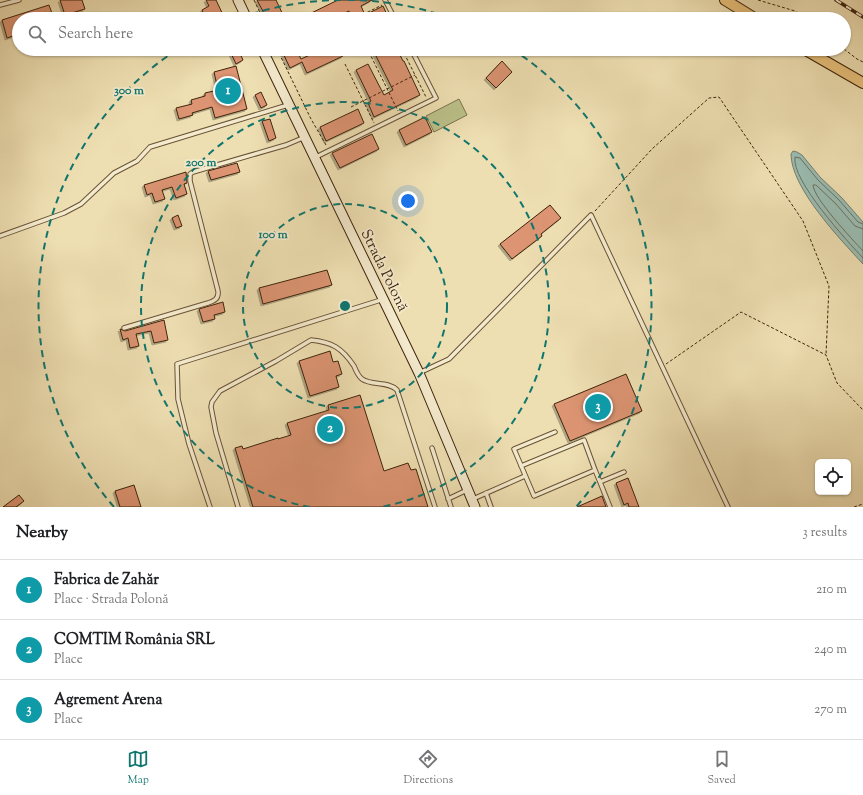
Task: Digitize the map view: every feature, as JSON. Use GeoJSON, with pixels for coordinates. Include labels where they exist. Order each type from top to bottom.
{"type":"FeatureCollection","features":[{"type":"Feature","properties":{"kind":"main road"},"geometry":{"type":"LineString","coordinates":[[238,0],[244,12]]}},
{"type":"Feature","properties":{"kind":"main road"},"geometry":{"type":"LineString","coordinates":[[725,0],[745,12]]}},
{"type":"Feature","properties":{"kind":"main road","name":"Strada Polonă"},"geometry":{"type":"LineString","coordinates":[[265,56],[419,373],[474,503]]}},
{"type":"Feature","properties":{"kind":"main road"},"geometry":{"type":"LineString","coordinates":[[816,56],[863,83]]}},
{"type":"Feature","properties":{"kind":"lane"},"geometry":{"type":"LineString","coordinates":[[0,5],[19,0]]}},
{"type":"Feature","properties":{"kind":"lane"},"geometry":{"type":"LineString","coordinates":[[386,1],[392,12]]}},
{"type":"Feature","properties":{"kind":"lane"},"geometry":{"type":"LineString","coordinates":[[315,158],[436,98],[415,56]]}},
{"type":"Feature","properties":{"kind":"lane"},"geometry":{"type":"LineString","coordinates":[[0,236],[64,213],[80,204],[114,173],[136,161],[150,147],[289,104]]}},
{"type":"Feature","properties":{"kind":"lane"},"geometry":{"type":"LineString","coordinates":[[124,328],[208,303],[218,297],[218,291],[190,180],[190,174],[286,145],[305,136]]}},
{"type":"Feature","properties":{"kind":"lane"},"geometry":{"type":"LineString","coordinates":[[419,373],[449,360],[591,215],[728,507]]}},
{"type":"Feature","properties":{"kind":"lane"},"geometry":{"type":"LineString","coordinates":[[210,507],[189,444],[178,399],[177,364],[384,299]]}},
{"type":"Feature","properties":{"kind":"lane"},"geometry":{"type":"LineString","coordinates":[[238,507],[216,433],[211,407],[212,402],[220,391],[276,361],[311,340],[329,344],[343,351],[358,375],[363,380],[394,386],[397,390],[435,507]]}},
{"type":"Feature","properties":{"kind":"lane"},"geometry":{"type":"LineString","coordinates":[[555,432],[514,449],[534,496],[595,470]]}},
{"type":"Feature","properties":{"kind":"lane"},"geometry":{"type":"LineString","coordinates":[[521,466],[584,440],[610,507]]}},
{"type":"Feature","properties":{"kind":"lane"},"geometry":{"type":"LineString","coordinates":[[432,448],[451,507]]}},
{"type":"Feature","properties":{"kind":"lane"},"geometry":{"type":"LineString","coordinates":[[600,482],[624,472]]}},
{"type":"Feature","properties":{"kind":"lane"},"geometry":{"type":"LineString","coordinates":[[474,503],[486,493],[525,476]]}},
{"type":"Feature","properties":{"kind":"lane"},"geometry":{"type":"LineString","coordinates":[[448,499],[468,489]]}},
{"type":"Feature","properties":{"kind":"lane"},"geometry":{"type":"LineString","coordinates":[[486,493],[491,507]]}},
{"type":"Feature","properties":{"kind":"path"},"geometry":{"type":"LineString","coordinates":[[254,0],[259,12]]}},
{"type":"Feature","properties":{"kind":"path"},"geometry":{"type":"LineString","coordinates":[[758,0],[796,12]]}},
{"type":"Feature","properties":{"kind":"path"},"geometry":{"type":"LineString","coordinates":[[366,12],[386,1]]}},
{"type":"Feature","properties":{"kind":"path"},"geometry":{"type":"LineString","coordinates":[[851,54],[863,62]]}},
{"type":"Feature","properties":{"kind":"path"},"geometry":{"type":"LineString","coordinates":[[280,56],[311,119],[330,151]]}},
{"type":"Feature","properties":{"kind":"path"},"geometry":{"type":"LineString","coordinates":[[371,56],[400,115]]}},
{"type":"Feature","properties":{"kind":"path"},"geometry":{"type":"LineString","coordinates":[[406,56],[428,101]]}},
{"type":"Feature","properties":{"kind":"path"},"geometry":{"type":"LineString","coordinates":[[345,64],[376,127]]}},
{"type":"Feature","properties":{"kind":"path"},"geometry":{"type":"LineString","coordinates":[[351,107],[415,75]]}},
{"type":"Feature","properties":{"kind":"path"},"geometry":{"type":"LineString","coordinates":[[591,215],[652,149],[709,98],[719,97],[803,221],[829,286],[826,355],[836,382],[863,410]]}},
{"type":"Feature","properties":{"kind":"path"},"geometry":{"type":"LineString","coordinates":[[662,367],[741,312],[826,355]]}},
{"type":"Feature","properties":{"kind":"path"},"geometry":{"type":"LineString","coordinates":[[854,507],[863,504]]}},
{"type":"Feature","properties":{"kind":"green space"},"geometry":{"type":"Polygon","coordinates":[[[459,99],[467,115],[434,132],[426,116],[459,99]]]}},
{"type":"Feature","properties":{"kind":"water"},"geometry":{"type":"Polygon","coordinates":[[[793,151],[802,155],[820,177],[842,198],[863,222],[863,264],[830,227],[808,197],[799,182],[793,167],[791,154],[793,151]]]}},
{"type":"Feature","properties":{"kind":"building"},"geometry":{"type":"Polygon","coordinates":[[[60,0],[82,0],[85,9],[75,12],[64,12],[60,0]]]}},
{"type":"Feature","properties":{"kind":"building"},"geometry":{"type":"Polygon","coordinates":[[[206,0],[216,0],[222,12],[203,12],[202,10],[209,6],[206,0]]]}},
{"type":"Feature","properties":{"kind":"building"},"geometry":{"type":"Polygon","coordinates":[[[257,0],[276,0],[282,12],[263,12],[257,0]]]}},
{"type":"Feature","properties":{"kind":"building"},"geometry":{"type":"Polygon","coordinates":[[[338,0],[372,0],[361,6],[364,12],[313,12],[338,0]]]}},
{"type":"Feature","properties":{"kind":"building"},"geometry":{"type":"Polygon","coordinates":[[[49,5],[52,12],[27,12],[49,5]]]}},
{"type":"Feature","properties":{"kind":"building"},"geometry":{"type":"Polygon","coordinates":[[[383,6],[386,12],[371,12],[383,6]]]}},
{"type":"Feature","properties":{"kind":"building"},"geometry":{"type":"Polygon","coordinates":[[[12,17],[12,36],[7,38],[2,20],[12,17]]]}},
{"type":"Feature","properties":{"kind":"building"},"geometry":{"type":"Polygon","coordinates":[[[232,56],[241,56],[243,60],[236,64],[232,56]]]}},
{"type":"Feature","properties":{"kind":"building"},"geometry":{"type":"Polygon","coordinates":[[[284,56],[300,56],[301,59],[308,56],[343,56],[307,73],[302,62],[290,68],[284,56]]]}},
{"type":"Feature","properties":{"kind":"building"},"geometry":{"type":"Polygon","coordinates":[[[376,56],[400,56],[420,95],[374,117],[368,103],[371,101],[356,70],[368,64],[384,95],[393,90],[376,56]]]}},
{"type":"Feature","properties":{"kind":"building"},"geometry":{"type":"Polygon","coordinates":[[[502,61],[512,72],[496,88],[486,78],[502,61]]]}},
{"type":"Feature","properties":{"kind":"building"},"geometry":{"type":"Polygon","coordinates":[[[236,66],[247,109],[215,118],[212,107],[179,119],[176,108],[192,104],[191,100],[205,96],[205,93],[218,90],[214,72],[236,66]]]}},
{"type":"Feature","properties":{"kind":"building"},"geometry":{"type":"Polygon","coordinates":[[[261,92],[267,105],[261,108],[255,95],[261,92]]]}},
{"type":"Feature","properties":{"kind":"building"},"geometry":{"type":"Polygon","coordinates":[[[358,109],[364,123],[326,141],[320,127],[358,109]]]}},
{"type":"Feature","properties":{"kind":"building"},"geometry":{"type":"Polygon","coordinates":[[[425,117],[432,132],[406,145],[399,130],[425,117]]]}},
{"type":"Feature","properties":{"kind":"building"},"geometry":{"type":"Polygon","coordinates":[[[270,119],[276,138],[269,141],[262,121],[270,119]]]}},
{"type":"Feature","properties":{"kind":"building"},"geometry":{"type":"Polygon","coordinates":[[[372,134],[379,149],[340,168],[332,153],[372,134]]]}},
{"type":"Feature","properties":{"kind":"building"},"geometry":{"type":"Polygon","coordinates":[[[237,163],[240,172],[211,180],[208,171],[237,163]]]}},
{"type":"Feature","properties":{"kind":"building"},"geometry":{"type":"Polygon","coordinates":[[[186,172],[187,183],[184,184],[187,194],[176,198],[172,187],[162,190],[165,199],[155,202],[152,193],[147,195],[144,185],[186,172]]]}},
{"type":"Feature","properties":{"kind":"building"},"geometry":{"type":"Polygon","coordinates":[[[550,205],[561,218],[541,234],[542,236],[512,259],[500,244],[550,205]]]}},
{"type":"Feature","properties":{"kind":"building"},"geometry":{"type":"Polygon","coordinates":[[[178,215],[182,226],[176,228],[172,218],[178,215]]]}},
{"type":"Feature","properties":{"kind":"building"},"geometry":{"type":"Polygon","coordinates":[[[327,270],[332,285],[263,304],[259,288],[327,270]]]}},
{"type":"Feature","properties":{"kind":"building"},"geometry":{"type":"Polygon","coordinates":[[[223,302],[225,312],[214,315],[215,319],[203,322],[199,309],[223,302]]]}},
{"type":"Feature","properties":{"kind":"building"},"geometry":{"type":"Polygon","coordinates":[[[164,320],[168,340],[154,343],[151,331],[136,334],[139,346],[130,348],[128,338],[123,340],[120,329],[125,331],[164,320]]]}},
{"type":"Feature","properties":{"kind":"building"},"geometry":{"type":"Polygon","coordinates":[[[330,351],[333,362],[338,361],[342,374],[336,376],[339,387],[310,396],[299,361],[330,351]]]}},
{"type":"Feature","properties":{"kind":"building"},"geometry":{"type":"Polygon","coordinates":[[[626,374],[642,411],[570,441],[554,404],[626,374]]]}},
{"type":"Feature","properties":{"kind":"building"},"geometry":{"type":"Polygon","coordinates":[[[360,395],[384,471],[408,463],[411,470],[416,469],[428,507],[253,507],[235,448],[242,446],[243,449],[291,435],[287,423],[329,410],[328,405],[360,395]]]}},
{"type":"Feature","properties":{"kind":"building"},"geometry":{"type":"Polygon","coordinates":[[[628,478],[639,507],[629,507],[628,503],[624,505],[616,483],[628,478]]]}},
{"type":"Feature","properties":{"kind":"building"},"geometry":{"type":"Polygon","coordinates":[[[134,485],[141,507],[120,507],[115,491],[134,485]]]}},
{"type":"Feature","properties":{"kind":"building"},"geometry":{"type":"Polygon","coordinates":[[[19,495],[24,501],[16,507],[3,507],[19,495]]]}},
{"type":"Feature","properties":{"kind":"building"},"geometry":{"type":"Polygon","coordinates":[[[602,496],[606,507],[577,507],[602,496]]]}},
{"type":"Feature","properties":{"kind":"railway"},"geometry":{"type":"LineString","coordinates":[[836,0],[863,17]]}},
{"type":"Feature","properties":{"kind":"place","name":"Fabrica de Zahăr"},"geometry":{"type":"Point","coordinates":[228,91]}},
{"type":"Feature","properties":{"kind":"place","name":"Agrement Arena"},"geometry":{"type":"Point","coordinates":[598,407]}},
{"type":"Feature","properties":{"kind":"place","name":"COMTIM România SRL"},"geometry":{"type":"Point","coordinates":[330,429]}}]}
